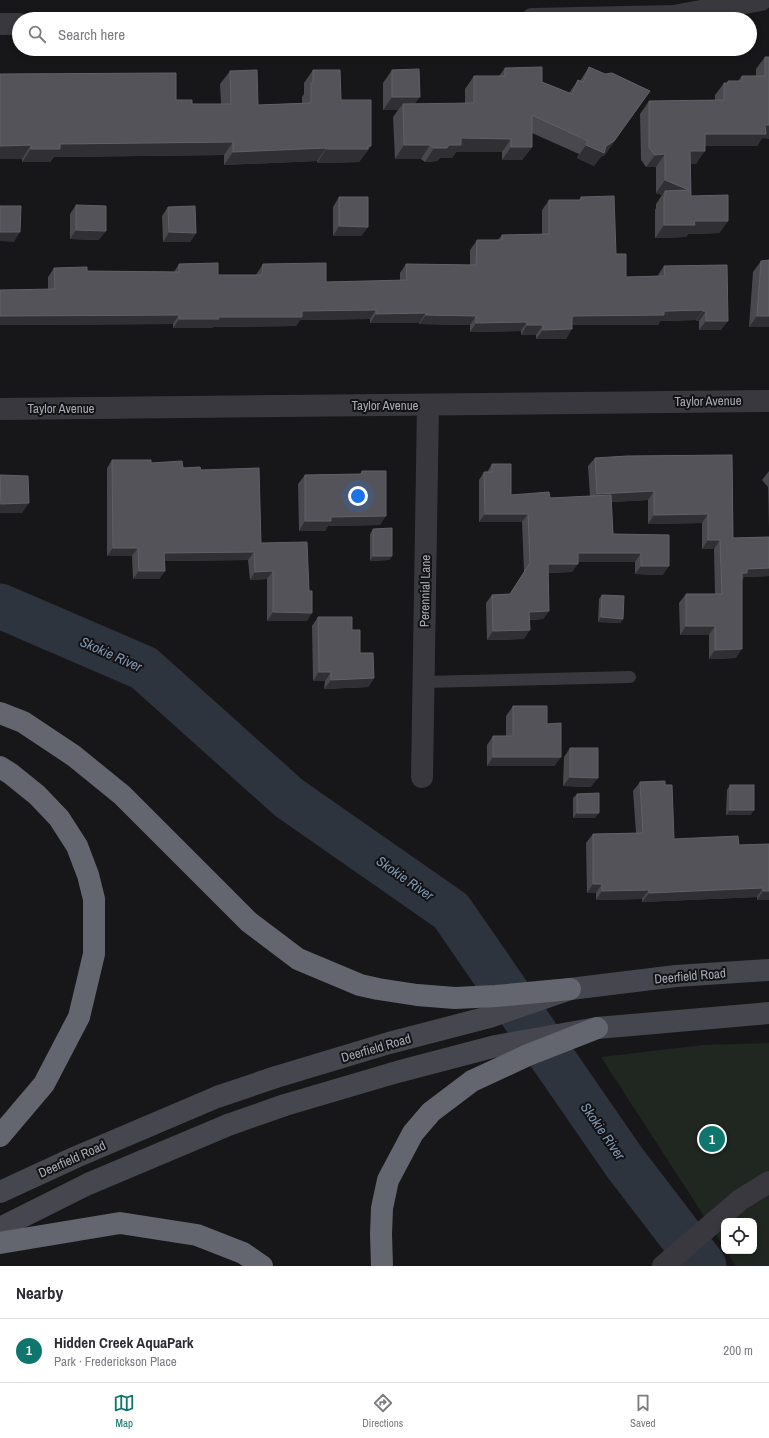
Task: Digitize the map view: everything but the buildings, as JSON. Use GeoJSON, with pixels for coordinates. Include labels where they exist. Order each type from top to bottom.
{"type":"FeatureCollection","features":[{"type":"Feature","properties":{"kind":"highway"},"geometry":{"type":"LineString","coordinates":[[0,713],[24,722],[74,756],[122,795],[249,922],[298,959],[360,985],[417,995],[455,998],[496,996],[570,989]]}},
{"type":"Feature","properties":{"kind":"highway"},"geometry":{"type":"LineString","coordinates":[[0,767],[12,774],[37,794],[59,818],[77,846],[88,875],[94,899],[94,954],[79,1017],[44,1084],[0,1136]]}},
{"type":"Feature","properties":{"kind":"highway"},"geometry":{"type":"LineString","coordinates":[[382,1266],[382,1208],[388,1180],[413,1133],[431,1112],[472,1081],[528,1055],[597,1028]]}},
{"type":"Feature","properties":{"kind":"highway"},"geometry":{"type":"LineString","coordinates":[[0,1243],[120,1223],[197,1235],[244,1253],[262,1266]]}},
{"type":"Feature","properties":{"kind":"main road","name":"Deerfield Road"},"geometry":{"type":"LineString","coordinates":[[0,1192],[76,1157],[217,1097],[276,1077],[389,1043],[489,1017],[570,989],[676,976],[769,970]]}},
{"type":"Feature","properties":{"kind":"main road"},"geometry":{"type":"LineString","coordinates":[[0,1228],[88,1184],[228,1125],[286,1105],[391,1074],[496,1046],[597,1028],[769,1013]]}},
{"type":"Feature","properties":{"kind":"street"},"geometry":{"type":"LineString","coordinates":[[696,12],[761,0]]}},
{"type":"Feature","properties":{"kind":"street"},"geometry":{"type":"LineString","coordinates":[[0,24],[12,24]]}},
{"type":"Feature","properties":{"kind":"street","name":"Taylor Avenue"},"geometry":{"type":"LineString","coordinates":[[0,409],[769,401]]}},
{"type":"Feature","properties":{"kind":"street","name":"Perennial Lane"},"geometry":{"type":"LineString","coordinates":[[422,778],[428,405]]}},
{"type":"Feature","properties":{"kind":"street"},"geometry":{"type":"LineString","coordinates":[[663,1266],[740,1200],[769,1182]]}},
{"type":"Feature","properties":{"kind":"lane"},"geometry":{"type":"LineString","coordinates":[[423,682],[630,678]]}},
{"type":"Feature","properties":{"kind":"shaded area"},"geometry":{"type":"Polygon","coordinates":[[[769,1043],[769,1266],[736,1266],[728,1254],[757,1254],[757,1218],[721,1218],[721,1242],[601,1057],[703,1045],[769,1043]]]}},
{"type":"Feature","properties":{"kind":"waterway","name":"Skokie River"},"geometry":{"type":"LineString","coordinates":[[0,606],[144,668],[289,798],[451,911],[625,1163],[704,1266]]}},
{"type":"Feature","properties":{"kind":"place","name":"Hidden Creek AquaPark"},"geometry":{"type":"Point","coordinates":[712,1139]}}]}
